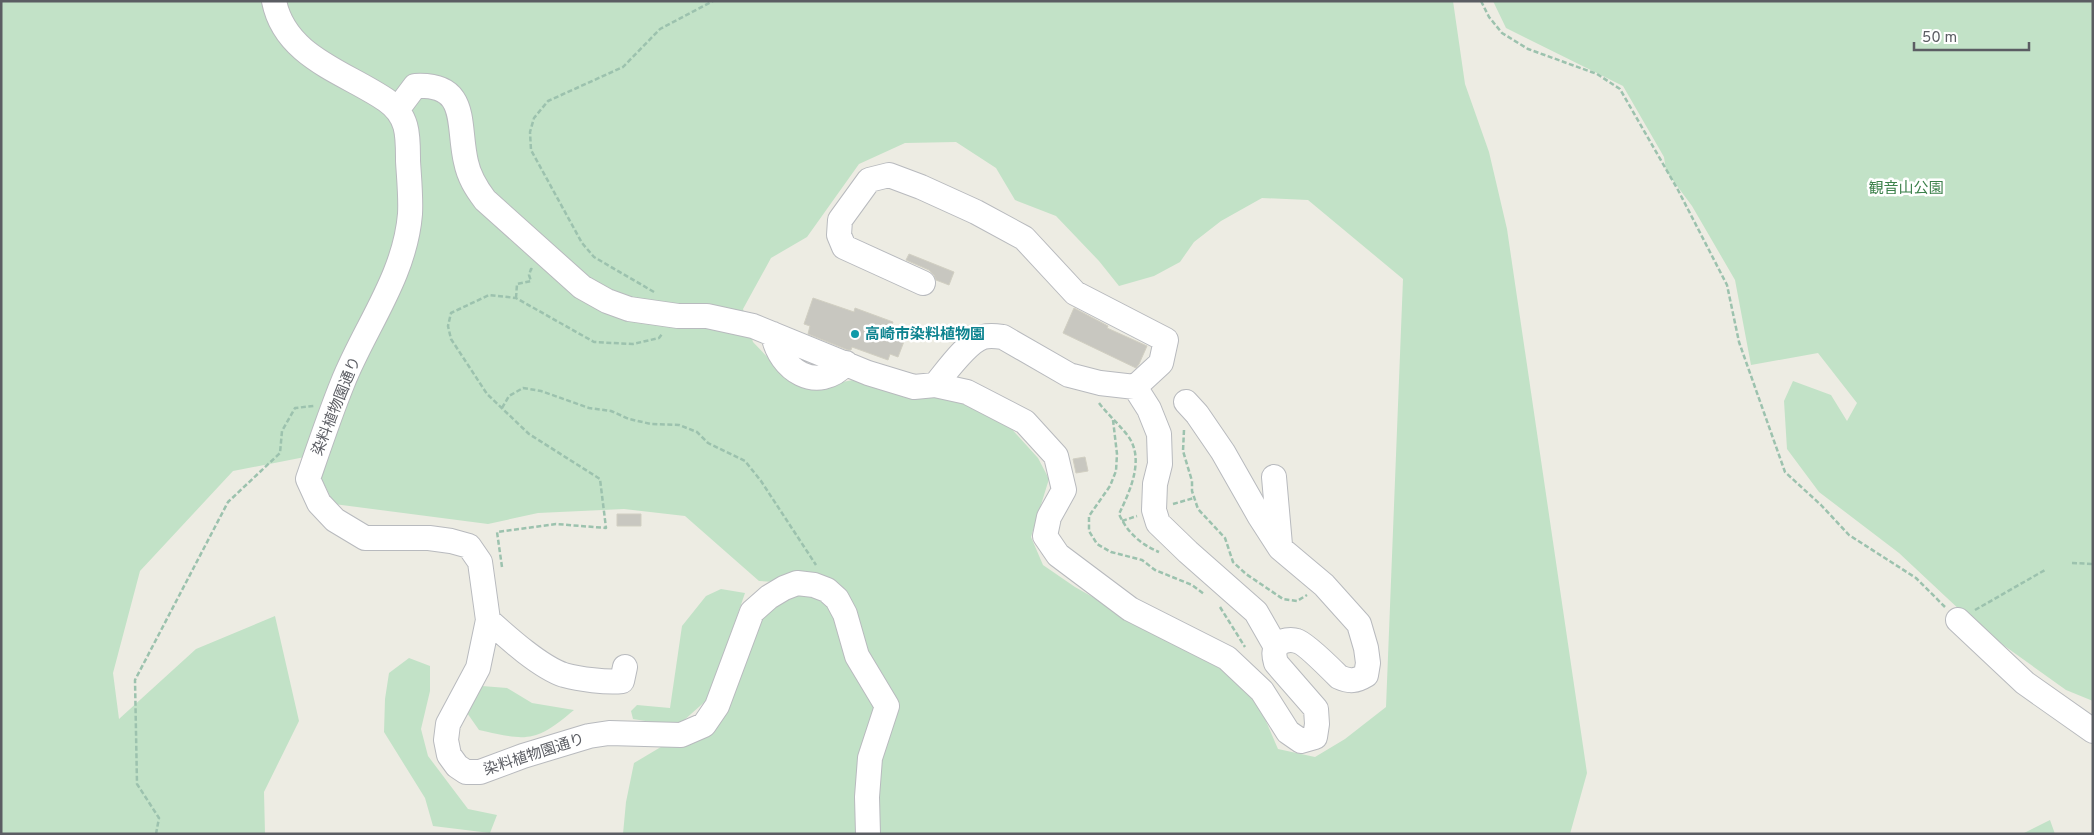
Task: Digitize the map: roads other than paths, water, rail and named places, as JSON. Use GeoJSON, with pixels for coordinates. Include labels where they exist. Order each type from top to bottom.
{"type":"FeatureCollection","features":[{"type":"Feature","properties":{"kind":"street","name":"染料植物園通り"},"geometry":{"type":"LineString","coordinates":[[274,1],[277,13],[292,40],[315,60],[388,101],[404,119],[408,136],[410,214],[404,247],[384,298],[343,380],[308,479],[318,502],[335,520],[365,538],[430,538],[451,541],[469,546],[480,562],[488,620],[478,668],[448,724],[446,740],[449,756],[456,766],[466,772],[480,772],[523,756],[589,736],[609,733],[681,735],[704,725],[717,706],[752,612],[768,597],[784,588],[797,583],[814,585],[827,590],[837,599],[844,614],[857,656],[887,706],[870,758],[867,797],[868,834]]}},
{"type":"Feature","properties":{"kind":"street"},"geometry":{"type":"LineString","coordinates":[[397,110],[415,86],[430,86],[445,90],[455,100],[460,114],[466,164],[474,185],[486,200],[582,287],[606,301],[629,309],[672,315],[707,316],[753,326],[846,363],[914,387],[935,385],[968,392],[1025,422],[1056,456],[1064,490],[1049,517],[1044,536],[1058,555],[1130,610],[1227,658],[1262,691],[1288,732],[1301,741],[1315,737],[1318,724],[1316,708],[1276,663],[1274,655],[1276,647],[1280,642],[1288,640],[1298,641],[1339,677],[1356,681],[1366,675],[1368,663],[1359,624],[1324,585],[1280,548],[1260,517],[1224,452],[1189,405]]}},
{"type":"Feature","properties":{"kind":"street"},"geometry":{"type":"LineString","coordinates":[[923,282],[844,247],[839,234],[840,220],[869,180],[889,175],[921,186],[976,212],[1024,238],[1075,293],[1166,340],[1162,363],[1135,387],[1100,383],[1069,375],[1003,337],[990,335],[980,337],[964,351],[935,385]]}},
{"type":"Feature","properties":{"kind":"street"},"geometry":{"type":"LineString","coordinates":[[1135,387],[1149,409],[1159,434],[1160,464],[1155,484],[1154,510],[1158,523],[1256,612],[1276,647]]}},
{"type":"Feature","properties":{"kind":"street"},"geometry":{"type":"LineString","coordinates":[[1274,477],[1280,548]]}},
{"type":"Feature","properties":{"kind":"street"},"geometry":{"type":"LineString","coordinates":[[488,620],[538,660],[563,675],[612,682],[622,681],[625,667]]}},
{"type":"Feature","properties":{"kind":"street"},"geometry":{"type":"LineString","coordinates":[[1958,620],[2025,683],[2093,731]]}},
{"type":"Feature","properties":{"kind":"place","name":"高崎市染料植物園"},"geometry":{"type":"Point","coordinates":[855,334]}},
{"type":"Feature","properties":{"kind":"park label","name":"観音山公園"},"geometry":{"type":"Point","coordinates":[1906,188]}}]}
